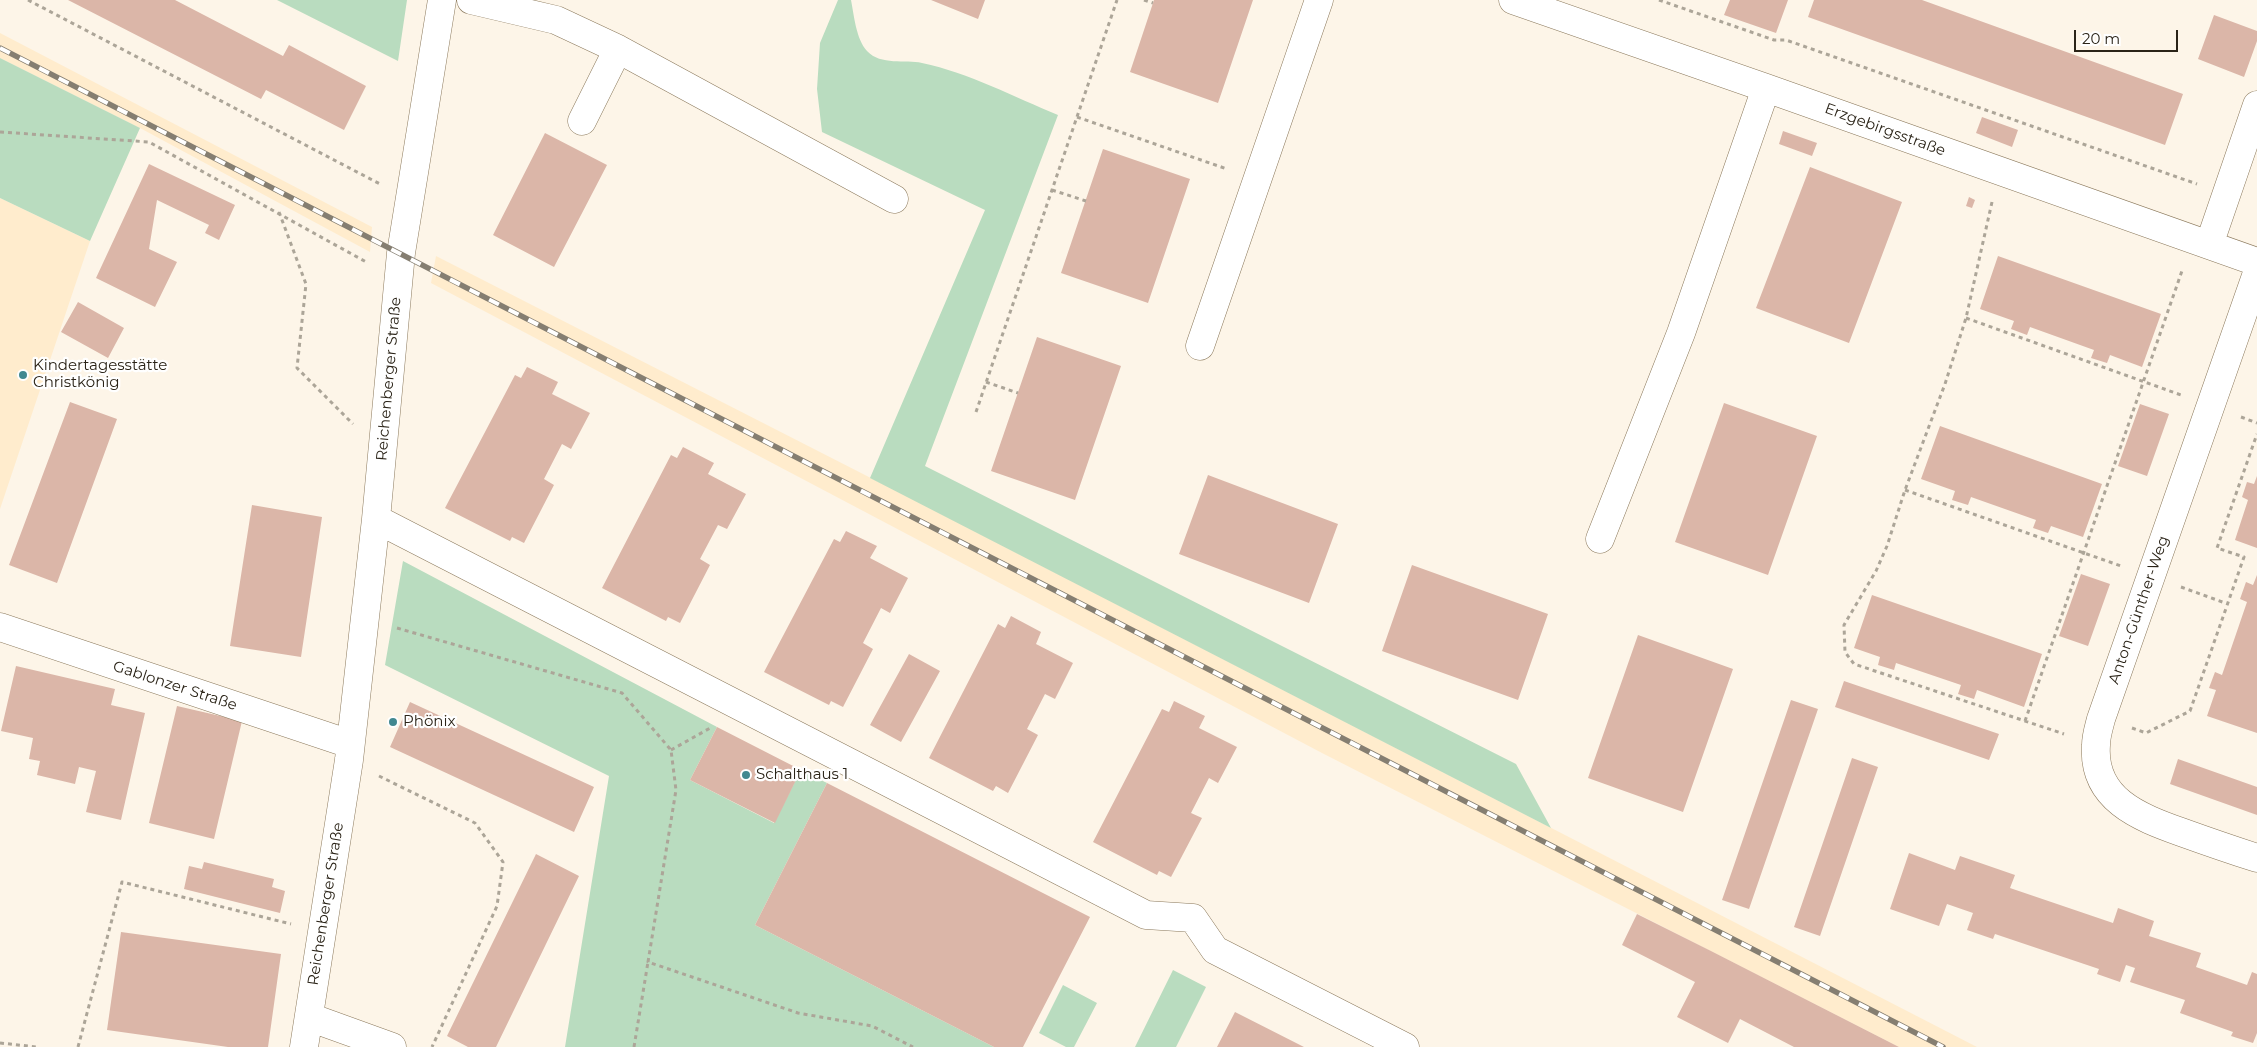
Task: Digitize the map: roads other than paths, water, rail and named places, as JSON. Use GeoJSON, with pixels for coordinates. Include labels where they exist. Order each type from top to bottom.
{"type":"FeatureCollection","features":[{"type":"Feature","properties":{"kind":"street","name":"Reichenberger Straße"},"geometry":{"type":"LineString","coordinates":[[304,1047],[350,752],[376,519],[399,280],[442,0]]}},
{"type":"Feature","properties":{"kind":"street"},"geometry":{"type":"LineString","coordinates":[[471,0],[556,20],[618,49],[894,199]]}},
{"type":"Feature","properties":{"kind":"street"},"geometry":{"type":"LineString","coordinates":[[1200,346],[1319,0]]}},
{"type":"Feature","properties":{"kind":"street","name":"Erzgebirgsstraße"},"geometry":{"type":"LineString","coordinates":[[1513,0],[1570,9],[1766,88],[2257,262]]}},
{"type":"Feature","properties":{"kind":"street"},"geometry":{"type":"LineString","coordinates":[[582,121],[618,49]]}},
{"type":"Feature","properties":{"kind":"street"},"geometry":{"type":"LineString","coordinates":[[1600,539],[1681,333],[1766,88]]}},
{"type":"Feature","properties":{"kind":"street"},"geometry":{"type":"LineString","coordinates":[[2201,242],[2226,194],[2257,105]]}},
{"type":"Feature","properties":{"kind":"street","name":"Anton-Günther-Weg"},"geometry":{"type":"LineString","coordinates":[[2257,273],[2098,732],[2096,761],[2100,776],[2109,792],[2123,807],[2148,820],[2257,858]]}},
{"type":"Feature","properties":{"kind":"street"},"geometry":{"type":"LineString","coordinates":[[376,519],[1146,915],[1193,918],[1215,950],[1405,1047]]}},
{"type":"Feature","properties":{"kind":"street","name":"Gablonzer Straße"},"geometry":{"type":"LineString","coordinates":[[0,628],[350,752]]}},
{"type":"Feature","properties":{"kind":"street"},"geometry":{"type":"LineString","coordinates":[[309,1017],[392,1047]]}},
{"type":"Feature","properties":{"kind":"railway"},"geometry":{"type":"LineString","coordinates":[[0,48],[1943,1047]]}},
{"type":"Feature","properties":{"kind":"place","name":"Kindertagesstätte Christkönig"},"geometry":{"type":"Point","coordinates":[23,375]}},
{"type":"Feature","properties":{"kind":"place","name":"Phönix"},"geometry":{"type":"Point","coordinates":[393,722]}},
{"type":"Feature","properties":{"kind":"place","name":"Schalthaus 1"},"geometry":{"type":"Point","coordinates":[746,775]}}]}
